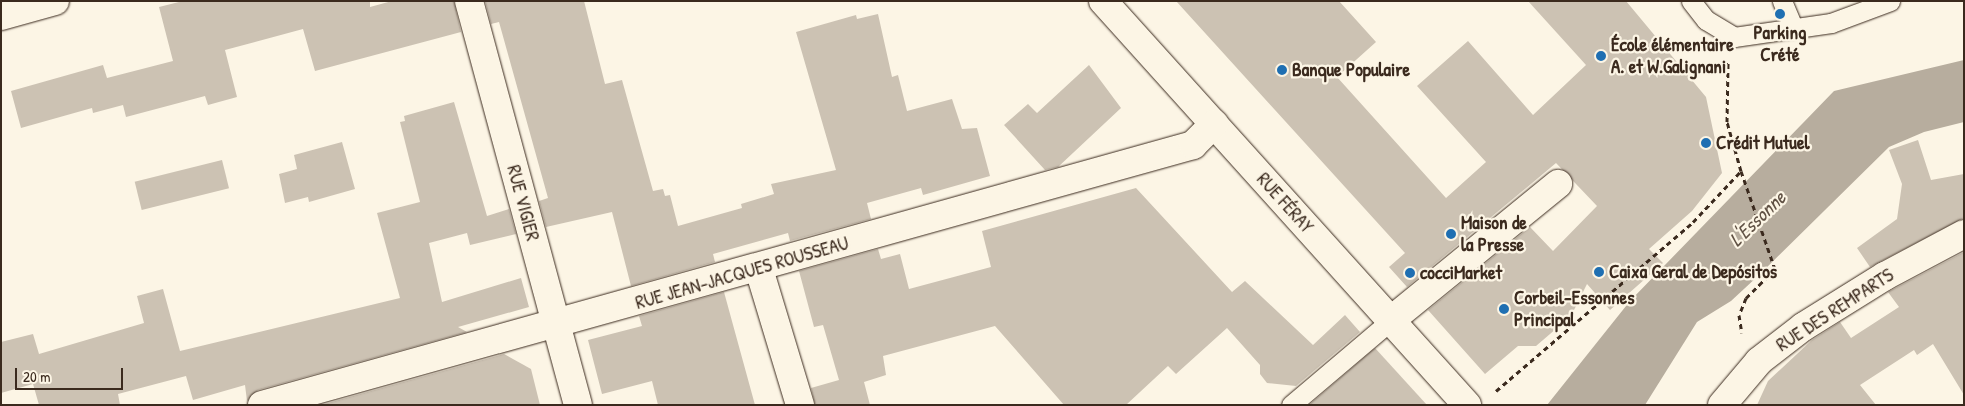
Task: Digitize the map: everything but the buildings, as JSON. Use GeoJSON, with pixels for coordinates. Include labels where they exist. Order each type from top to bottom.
{"type":"FeatureCollection","features":[{"type":"Feature","properties":{"kind":"street"},"geometry":{"type":"LineString","coordinates":[[1,16],[55,1]]}},
{"type":"Feature","properties":{"kind":"street","name":"RUE VIGIER"},"geometry":{"type":"LineString","coordinates":[[468,1],[578,405]]}},
{"type":"Feature","properties":{"kind":"street","name":"RUE FÉRAY"},"geometry":{"type":"LineString","coordinates":[[1103,1],[1390,321],[1478,402]]}},
{"type":"Feature","properties":{"kind":"street","name":"RUE JEAN-JACQUES ROUSSEAU"},"geometry":{"type":"LineString","coordinates":[[262,405],[759,269],[1193,145],[1214,124]]}},
{"type":"Feature","properties":{"kind":"street"},"geometry":{"type":"LineString","coordinates":[[1390,321],[1558,184]]}},
{"type":"Feature","properties":{"kind":"street","name":"RUE DES REMPARTS"},"geometry":{"type":"LineString","coordinates":[[1722,405],[1759,361],[1848,299],[1964,234]]}},
{"type":"Feature","properties":{"kind":"street"},"geometry":{"type":"LineString","coordinates":[[759,269],[800,405]]}},
{"type":"Feature","properties":{"kind":"lane"},"geometry":{"type":"LineString","coordinates":[[1691,1],[1706,20],[1734,37],[1794,30],[1880,4]]}},
{"type":"Feature","properties":{"kind":"lane"},"geometry":{"type":"LineString","coordinates":[[1782,1],[1794,30]]}},
{"type":"Feature","properties":{"kind":"lane"},"geometry":{"type":"LineString","coordinates":[[1291,405],[1390,321]]}},
{"type":"Feature","properties":{"kind":"path"},"geometry":{"type":"LineString","coordinates":[[1734,37],[1725,71],[1727,122],[1741,171],[1775,269],[1746,298],[1739,315],[1739,328],[1759,361]]}},
{"type":"Feature","properties":{"kind":"path"},"geometry":{"type":"LineString","coordinates":[[1478,402],[1693,222],[1741,171]]}},
{"type":"Feature","properties":{"kind":"water","name":"L'Essonne"},"geometry":{"type":"Polygon","coordinates":[[[1964,60],[1964,122],[1924,132],[1889,147],[1731,301],[1697,322],[1645,405],[1547,405],[1630,301],[1834,91],[1964,60]]]}},
{"type":"Feature","properties":{"kind":"place","name":"Parking Crété"},"geometry":{"type":"Point","coordinates":[1780,14]}},
{"type":"Feature","properties":{"kind":"place","name":"École élémentaire A. et W.Galignani"},"geometry":{"type":"Point","coordinates":[1601,56]}},
{"type":"Feature","properties":{"kind":"place","name":"Banque Populaire"},"geometry":{"type":"Point","coordinates":[1282,70]}},
{"type":"Feature","properties":{"kind":"place","name":"Crédit Mutuel"},"geometry":{"type":"Point","coordinates":[1706,143]}},
{"type":"Feature","properties":{"kind":"place","name":"Maison de la Presse"},"geometry":{"type":"Point","coordinates":[1451,234]}},
{"type":"Feature","properties":{"kind":"place","name":"Caixa Geral de Depósitos"},"geometry":{"type":"Point","coordinates":[1599,272]}},
{"type":"Feature","properties":{"kind":"place","name":"cocciMarket"},"geometry":{"type":"Point","coordinates":[1410,273]}},
{"type":"Feature","properties":{"kind":"place","name":"Corbeil-Essonnes Principal"},"geometry":{"type":"Point","coordinates":[1504,309]}}]}
